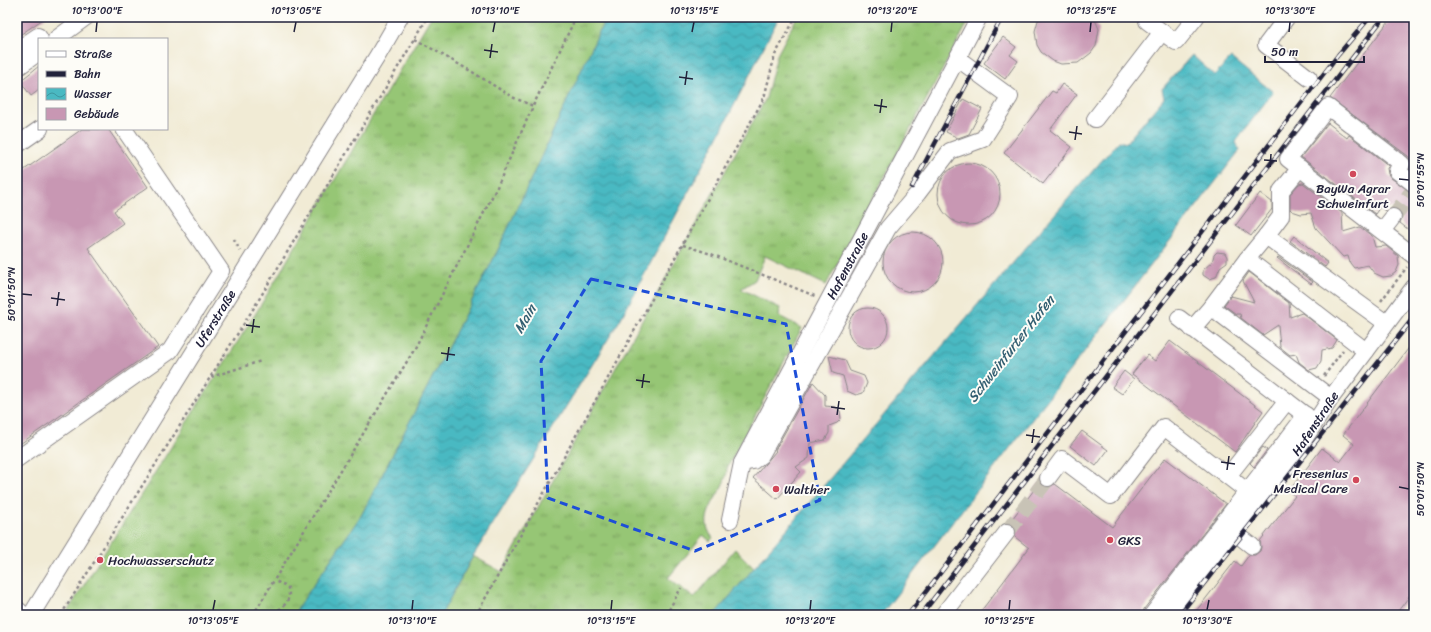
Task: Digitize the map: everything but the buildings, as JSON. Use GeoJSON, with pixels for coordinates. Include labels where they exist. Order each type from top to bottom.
{"type":"FeatureCollection","features":[{"type":"Feature","properties":{"kind":"street"},"geometry":{"type":"LineString","coordinates":[[60,38],[86,17]]}},
{"type":"Feature","properties":{"kind":"street","name":"Hafenstraße"},"geometry":{"type":"LineString","coordinates":[[730,520],[742,463],[789,391],[827,302],[979,17]]}},
{"type":"Feature","properties":{"kind":"street"},"geometry":{"type":"LineString","coordinates":[[1150,17],[1147,21],[1176,42],[1196,17]]}},
{"type":"Feature","properties":{"kind":"street"},"geometry":{"type":"LineString","coordinates":[[1287,17],[1266,45],[1309,78]]}},
{"type":"Feature","properties":{"kind":"street","name":"Uferstraße"},"geometry":{"type":"LineString","coordinates":[[32,615],[378,55],[398,18]]}},
{"type":"Feature","properties":{"kind":"street"},"geometry":{"type":"LineString","coordinates":[[1095,119],[1162,32]]}},
{"type":"Feature","properties":{"kind":"street"},"geometry":{"type":"LineString","coordinates":[[17,50],[38,36],[39,38]]}},
{"type":"Feature","properties":{"kind":"street"},"geometry":{"type":"LineString","coordinates":[[17,68],[38,53]]}},
{"type":"Feature","properties":{"kind":"street"},"geometry":{"type":"LineString","coordinates":[[789,391],[888,228],[918,193],[950,151],[983,139],[1010,97],[957,58]]}},
{"type":"Feature","properties":{"kind":"street"},"geometry":{"type":"LineString","coordinates":[[1413,189],[1397,171],[1402,164],[1328,107],[1288,159],[1414,256]]}},
{"type":"Feature","properties":{"kind":"street"},"geometry":{"type":"LineString","coordinates":[[17,145],[39,130]]}},
{"type":"Feature","properties":{"kind":"street"},"geometry":{"type":"LineString","coordinates":[[17,459],[170,351],[221,270],[125,130]]}},
{"type":"Feature","properties":{"kind":"street"},"geometry":{"type":"LineString","coordinates":[[1192,328],[1211,307],[1281,216],[1281,191],[1300,168]]}},
{"type":"Feature","properties":{"kind":"street"},"geometry":{"type":"LineString","coordinates":[[1382,231],[1393,217]]}},
{"type":"Feature","properties":{"kind":"street"},"geometry":{"type":"LineString","coordinates":[[1266,236],[1386,324]]}},
{"type":"Feature","properties":{"kind":"street"},"geometry":{"type":"LineString","coordinates":[[1247,259],[1366,351]]}},
{"type":"Feature","properties":{"kind":"street","name":"Hafenstraße"},"geometry":{"type":"LineString","coordinates":[[1169,615],[1297,450],[1310,418],[1331,398],[1414,287]]}},
{"type":"Feature","properties":{"kind":"street"},"geometry":{"type":"LineString","coordinates":[[1211,307],[1331,398]]}},
{"type":"Feature","properties":{"kind":"street"},"geometry":{"type":"LineString","coordinates":[[1152,615],[1248,492],[1310,418],[1179,318]]}},
{"type":"Feature","properties":{"kind":"street"},"geometry":{"type":"LineString","coordinates":[[1228,476],[1287,401]]}},
{"type":"Feature","properties":{"kind":"street"},"geometry":{"type":"LineString","coordinates":[[1048,478],[1062,459],[1111,496],[1164,427],[1248,492]]}},
{"type":"Feature","properties":{"kind":"street"},"geometry":{"type":"LineString","coordinates":[[943,615],[1007,532]]}},
{"type":"Feature","properties":{"kind":"street"},"geometry":{"type":"LineString","coordinates":[[1234,532],[1252,546]]}},
{"type":"Feature","properties":{"kind":"street"},"geometry":{"type":"LineString","coordinates":[[17,609],[24,615]]}},
{"type":"Feature","properties":{"kind":"path"},"geometry":{"type":"LineString","coordinates":[[61,615],[255,306],[428,17]]}},
{"type":"Feature","properties":{"kind":"path"},"geometry":{"type":"LineString","coordinates":[[253,615],[414,350],[497,187],[533,106],[576,17]]}},
{"type":"Feature","properties":{"kind":"path"},"geometry":{"type":"LineString","coordinates":[[476,615],[764,98],[775,54],[796,17]]}},
{"type":"Feature","properties":{"kind":"path"},"geometry":{"type":"LineString","coordinates":[[415,39],[474,72],[512,97],[533,106]]}},
{"type":"Feature","properties":{"kind":"path"},"geometry":{"type":"LineString","coordinates":[[683,245],[711,254],[827,302]]}},
{"type":"Feature","properties":{"kind":"path"},"geometry":{"type":"LineString","coordinates":[[210,377],[261,361]]}},
{"type":"Feature","properties":{"kind":"path"},"geometry":{"type":"LineString","coordinates":[[268,615],[281,609],[288,600],[289,594],[286,586],[275,581]]}},
{"type":"Feature","properties":{"kind":"path"},"geometry":{"type":"LineString","coordinates":[[666,615],[681,588]]}},
{"type":"Feature","properties":{"kind":"highlighted area"},"geometry":{"type":"Polygon","coordinates":[[[591,279],[786,324],[820,500],[695,551],[548,498],[541,361],[591,279]]]}},
{"type":"Feature","properties":{"kind":"green space"},"geometry":{"type":"Polygon","coordinates":[[[431,17],[606,17],[497,252],[362,514],[293,615],[65,615],[259,308],[431,17]]]}},
{"type":"Feature","properties":{"kind":"green space"},"geometry":{"type":"Polygon","coordinates":[[[797,17],[971,17],[826,285],[765,256],[755,280],[741,289],[780,308],[779,316],[802,328],[727,468],[726,477],[712,503],[707,520],[708,529],[713,538],[710,541],[703,535],[668,578],[694,598],[735,549],[754,568],[714,615],[441,615],[473,556],[502,572],[766,98],[777,55],[797,17]]]}},
{"type":"Feature","properties":{"kind":"water","name":"Main"},"geometry":{"type":"Polygon","coordinates":[[[606,17],[779,17],[721,131],[620,320],[473,556],[441,615],[293,615],[362,514],[497,252],[606,17]]]}},
{"type":"Feature","properties":{"kind":"water","name":"Schweinfurter Hafen"},"geometry":{"type":"Polygon","coordinates":[[[1192,55],[1214,75],[1231,58],[1273,92],[1235,143],[1240,150],[881,615],[714,615],[1046,224],[1119,141],[1126,143],[1164,98],[1162,89],[1192,55]]]}},
{"type":"Feature","properties":{"kind":"tunnel"},"geometry":{"type":"LineString","coordinates":[[1393,217],[1412,192]]}},
{"type":"Feature","properties":{"kind":"tunnel"},"geometry":{"type":"LineString","coordinates":[[1007,532],[1048,478]]}},
{"type":"Feature","properties":{"kind":"railway"},"geometry":{"type":"LineString","coordinates":[[912,187],[1002,17]]}},
{"type":"Feature","properties":{"kind":"railway"},"geometry":{"type":"LineString","coordinates":[[908,615],[1338,55],[1370,17]]}},
{"type":"Feature","properties":{"kind":"railway"},"geometry":{"type":"LineString","coordinates":[[921,615],[1384,17]]}},
{"type":"Feature","properties":{"kind":"railway"},"geometry":{"type":"LineString","coordinates":[[1179,615],[1414,317]]}},
{"type":"Feature","properties":{"kind":"place","name":"BayWa Agrar Schweinfurt"},"geometry":{"type":"Point","coordinates":[1353,174]}},
{"type":"Feature","properties":{"kind":"place","name":"Fresenius Medical Care"},"geometry":{"type":"Point","coordinates":[1356,480]}},
{"type":"Feature","properties":{"kind":"place","name":"Walther"},"geometry":{"type":"Point","coordinates":[776,489]}},
{"type":"Feature","properties":{"kind":"place","name":"GKS"},"geometry":{"type":"Point","coordinates":[1110,540]}},
{"type":"Feature","properties":{"kind":"place","name":"Hochwasserschutz"},"geometry":{"type":"Point","coordinates":[100,560]}}]}
